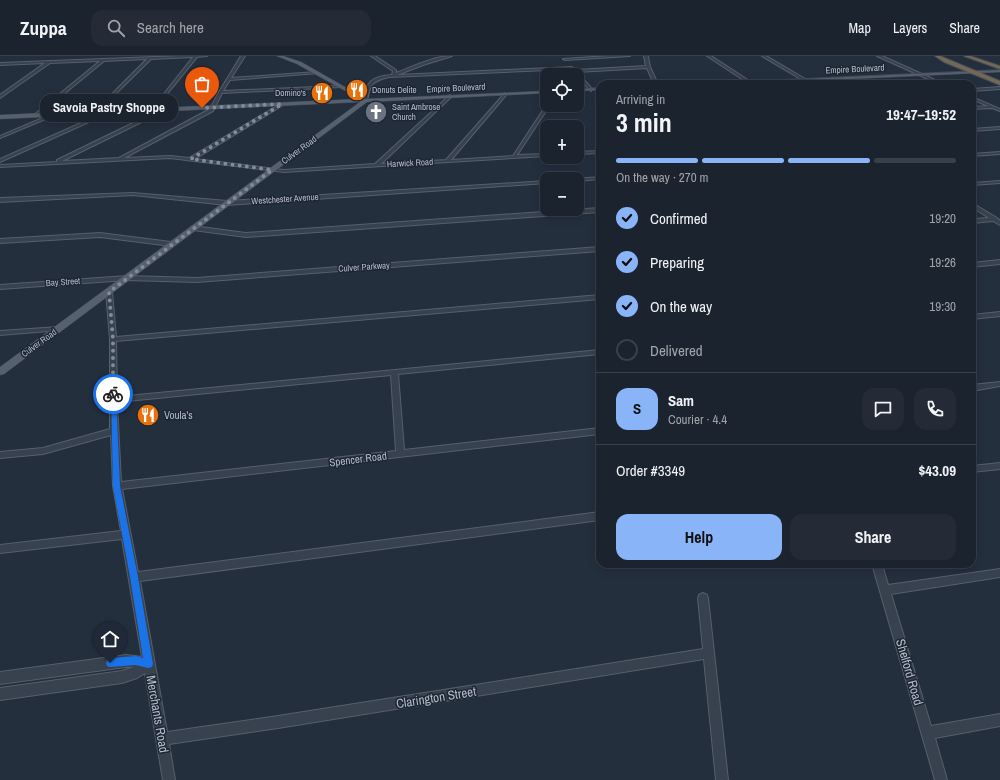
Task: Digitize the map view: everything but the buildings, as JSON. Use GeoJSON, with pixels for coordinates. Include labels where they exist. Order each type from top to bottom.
{"type":"FeatureCollection","features":[{"type":"Feature","properties":{"kind":"highway"},"geometry":{"type":"LineString","coordinates":[[937,56],[1000,83]]}},
{"type":"Feature","properties":{"kind":"highway"},"geometry":{"type":"LineString","coordinates":[[966,56],[992,66],[1000,67]]}},
{"type":"Feature","properties":{"kind":"highway"},"geometry":{"type":"LineString","coordinates":[[974,56],[1000,67]]}},
{"type":"Feature","properties":{"kind":"main road"},"geometry":{"type":"LineString","coordinates":[[279,56],[299,63],[365,100]]}},
{"type":"Feature","properties":{"kind":"main road","name":"Empire Boulevard"},"geometry":{"type":"LineString","coordinates":[[805,80],[975,72],[1000,67]]}},
{"type":"Feature","properties":{"kind":"main road"},"geometry":{"type":"LineString","coordinates":[[584,90],[596,89]]}},
{"type":"Feature","properties":{"kind":"main road","name":"Empire Boulevard"},"geometry":{"type":"LineString","coordinates":[[0,117],[540,92]]}},
{"type":"Feature","properties":{"kind":"main road","name":"Culver Road"},"geometry":{"type":"LineString","coordinates":[[0,372],[365,100]]}},
{"type":"Feature","properties":{"kind":"street"},"geometry":{"type":"LineString","coordinates":[[153,110],[196,56]]}},
{"type":"Feature","properties":{"kind":"street"},"geometry":{"type":"LineString","coordinates":[[0,64],[205,56]]}},
{"type":"Feature","properties":{"kind":"street"},"geometry":{"type":"LineString","coordinates":[[119,160],[214,107],[214,103],[243,56]]}},
{"type":"Feature","properties":{"kind":"street"},"geometry":{"type":"LineString","coordinates":[[373,56],[392,69],[394,71],[394,75]]}},
{"type":"Feature","properties":{"kind":"street"},"geometry":{"type":"LineString","coordinates":[[394,75],[422,64],[450,56]]}},
{"type":"Feature","properties":{"kind":"street"},"geometry":{"type":"LineString","coordinates":[[564,57],[628,56]]}},
{"type":"Feature","properties":{"kind":"street"},"geometry":{"type":"LineString","coordinates":[[646,56],[648,67],[654,80]]}},
{"type":"Feature","properties":{"kind":"street"},"geometry":{"type":"LineString","coordinates":[[709,56],[746,80]]}},
{"type":"Feature","properties":{"kind":"street"},"geometry":{"type":"LineString","coordinates":[[764,56],[805,80]]}},
{"type":"Feature","properties":{"kind":"street"},"geometry":{"type":"LineString","coordinates":[[879,56],[933,80]]}},
{"type":"Feature","properties":{"kind":"street"},"geometry":{"type":"LineString","coordinates":[[564,57],[572,68]]}},
{"type":"Feature","properties":{"kind":"street"},"geometry":{"type":"LineString","coordinates":[[95,113],[150,58]]}},
{"type":"Feature","properties":{"kind":"street"},"geometry":{"type":"LineString","coordinates":[[36,115],[103,60]]}},
{"type":"Feature","properties":{"kind":"street"},"geometry":{"type":"LineString","coordinates":[[0,97],[49,62]]}},
{"type":"Feature","properties":{"kind":"street"},"geometry":{"type":"LineString","coordinates":[[2,69],[16,63]]}},
{"type":"Feature","properties":{"kind":"street"},"geometry":{"type":"LineString","coordinates":[[584,69],[648,67]]}},
{"type":"Feature","properties":{"kind":"street"},"geometry":{"type":"LineString","coordinates":[[365,100],[367,85],[369,82],[394,75],[540,70]]}},
{"type":"Feature","properties":{"kind":"street"},"geometry":{"type":"LineString","coordinates":[[228,79],[317,74]]}},
{"type":"Feature","properties":{"kind":"street"},"geometry":{"type":"LineString","coordinates":[[584,82],[591,90]]}},
{"type":"Feature","properties":{"kind":"street"},"geometry":{"type":"LineString","coordinates":[[221,92],[339,86]]}},
{"type":"Feature","properties":{"kind":"street"},"geometry":{"type":"LineString","coordinates":[[976,90],[1000,88]]}},
{"type":"Feature","properties":{"kind":"street"},"geometry":{"type":"LineString","coordinates":[[447,161],[505,94]]}},
{"type":"Feature","properties":{"kind":"street"},"geometry":{"type":"LineString","coordinates":[[377,165],[450,96]]}},
{"type":"Feature","properties":{"kind":"street"},"geometry":{"type":"LineString","coordinates":[[976,100],[1000,110]]}},
{"type":"Feature","properties":{"kind":"street"},"geometry":{"type":"LineString","coordinates":[[191,159],[282,104]]}},
{"type":"Feature","properties":{"kind":"street"},"geometry":{"type":"LineString","coordinates":[[976,108],[1000,107]]}},
{"type":"Feature","properties":{"kind":"street"},"geometry":{"type":"LineString","coordinates":[[55,163],[163,110]]}},
{"type":"Feature","properties":{"kind":"street"},"geometry":{"type":"LineString","coordinates":[[0,161],[109,112]]}},
{"type":"Feature","properties":{"kind":"street"},"geometry":{"type":"LineString","coordinates":[[514,157],[543,112]]}},
{"type":"Feature","properties":{"kind":"street"},"geometry":{"type":"LineString","coordinates":[[0,136],[53,115]]}},
{"type":"Feature","properties":{"kind":"street"},"geometry":{"type":"LineString","coordinates":[[976,130],[1000,128]]}},
{"type":"Feature","properties":{"kind":"street"},"geometry":{"type":"LineString","coordinates":[[584,153],[596,152]]}},
{"type":"Feature","properties":{"kind":"street"},"geometry":{"type":"LineString","coordinates":[[976,154],[1000,153]]}},
{"type":"Feature","properties":{"kind":"street","name":"Harwick Road"},"geometry":{"type":"LineString","coordinates":[[0,166],[167,157],[284,171],[540,155]]}},
{"type":"Feature","properties":{"kind":"street"},"geometry":{"type":"LineString","coordinates":[[584,179],[596,178]]}},
{"type":"Feature","properties":{"kind":"street","name":"Westchester Avenue"},"geometry":{"type":"LineString","coordinates":[[0,200],[125,194],[227,203],[540,182]]}},
{"type":"Feature","properties":{"kind":"street"},"geometry":{"type":"LineString","coordinates":[[976,184],[1000,182]]}},
{"type":"Feature","properties":{"kind":"street"},"geometry":{"type":"LineString","coordinates":[[976,208],[1000,223]]}},
{"type":"Feature","properties":{"kind":"street"},"geometry":{"type":"LineString","coordinates":[[193,228],[246,235],[596,210]]}},
{"type":"Feature","properties":{"kind":"street"},"geometry":{"type":"LineString","coordinates":[[976,221],[1000,218]]}},
{"type":"Feature","properties":{"kind":"street"},"geometry":{"type":"LineString","coordinates":[[0,241],[100,235],[171,244]]}},
{"type":"Feature","properties":{"kind":"street","name":"Culver Parkway"},"geometry":{"type":"LineString","coordinates":[[127,278],[197,280],[596,249]]}},
{"type":"Feature","properties":{"kind":"street"},"geometry":{"type":"LineString","coordinates":[[976,265],[1000,262]]}},
{"type":"Feature","properties":{"kind":"street","name":"Bay Street"},"geometry":{"type":"LineString","coordinates":[[0,287],[127,278]]}},
{"type":"Feature","properties":{"kind":"street","name":"Merchants Road"},"geometry":{"type":"LineString","coordinates":[[109,292],[113,339],[113,400],[117,486],[169,780]]}},
{"type":"Feature","properties":{"kind":"street"},"geometry":{"type":"LineString","coordinates":[[113,339],[596,296]]}},
{"type":"Feature","properties":{"kind":"street"},"geometry":{"type":"LineString","coordinates":[[976,317],[1000,314]]}},
{"type":"Feature","properties":{"kind":"street"},"geometry":{"type":"LineString","coordinates":[[0,333],[59,329]]}},
{"type":"Feature","properties":{"kind":"street"},"geometry":{"type":"LineString","coordinates":[[113,400],[596,352]]}},
{"type":"Feature","properties":{"kind":"street"},"geometry":{"type":"LineString","coordinates":[[394,372],[400,454]]}},
{"type":"Feature","properties":{"kind":"street"},"geometry":{"type":"LineString","coordinates":[[976,387],[1000,384]]}},
{"type":"Feature","properties":{"kind":"street","name":"Spencer Road"},"geometry":{"type":"LineString","coordinates":[[117,486],[596,430]]}},
{"type":"Feature","properties":{"kind":"street"},"geometry":{"type":"LineString","coordinates":[[0,456],[43,451],[115,431]]}},
{"type":"Feature","properties":{"kind":"street"},"geometry":{"type":"LineString","coordinates":[[976,469],[1000,466]]}},
{"type":"Feature","properties":{"kind":"street"},"geometry":{"type":"LineString","coordinates":[[134,577],[596,517]]}},
{"type":"Feature","properties":{"kind":"street"},"geometry":{"type":"LineString","coordinates":[[0,549],[125,535]]}},
{"type":"Feature","properties":{"kind":"street","name":"Shelford Road"},"geometry":{"type":"LineString","coordinates":[[878,568],[941,780]]}},
{"type":"Feature","properties":{"kind":"street"},"geometry":{"type":"LineString","coordinates":[[886,590],[1000,573]]}},
{"type":"Feature","properties":{"kind":"street"},"geometry":{"type":"LineString","coordinates":[[703,598],[722,780]]}},
{"type":"Feature","properties":{"kind":"street","name":"Clarington Street"},"geometry":{"type":"LineString","coordinates":[[162,739],[286,721],[709,653]]}},
{"type":"Feature","properties":{"kind":"street"},"geometry":{"type":"LineString","coordinates":[[0,678],[136,660],[148,664]]}},
{"type":"Feature","properties":{"kind":"street"},"geometry":{"type":"LineString","coordinates":[[0,694],[122,677],[133,674],[148,664]]}},
{"type":"Feature","properties":{"kind":"street"},"geometry":{"type":"LineString","coordinates":[[928,733],[1000,720]]}},
{"type":"Feature","properties":{"kind":"way so far"},"geometry":{"type":"LineString","coordinates":[[113,394],[113,339],[109,292],[151,259],[272,170],[267,168],[191,159],[282,104],[202,108]]}},
{"type":"Feature","properties":{"kind":"place","name":"Donuts Delite"},"geometry":{"type":"Point","coordinates":[357,90]}},
{"type":"Feature","properties":{"kind":"place","name":"Domino's"},"geometry":{"type":"Point","coordinates":[322,93]}},
{"type":"Feature","properties":{"kind":"place","name":"Savoia Pastry Shoppe"},"geometry":{"type":"Point","coordinates":[202,108]}},
{"type":"Feature","properties":{"kind":"place","name":"Saint Ambrose Church"},"geometry":{"type":"Point","coordinates":[376,112]}},
{"type":"Feature","properties":{"kind":"place","name":"Voula's"},"geometry":{"type":"Point","coordinates":[148,415]}},
{"type":"Feature","properties":{"kind":"route"},"geometry":{"type":"LineString","coordinates":[[110,663],[136,660],[148,664],[117,486],[113,394]]}}]}
